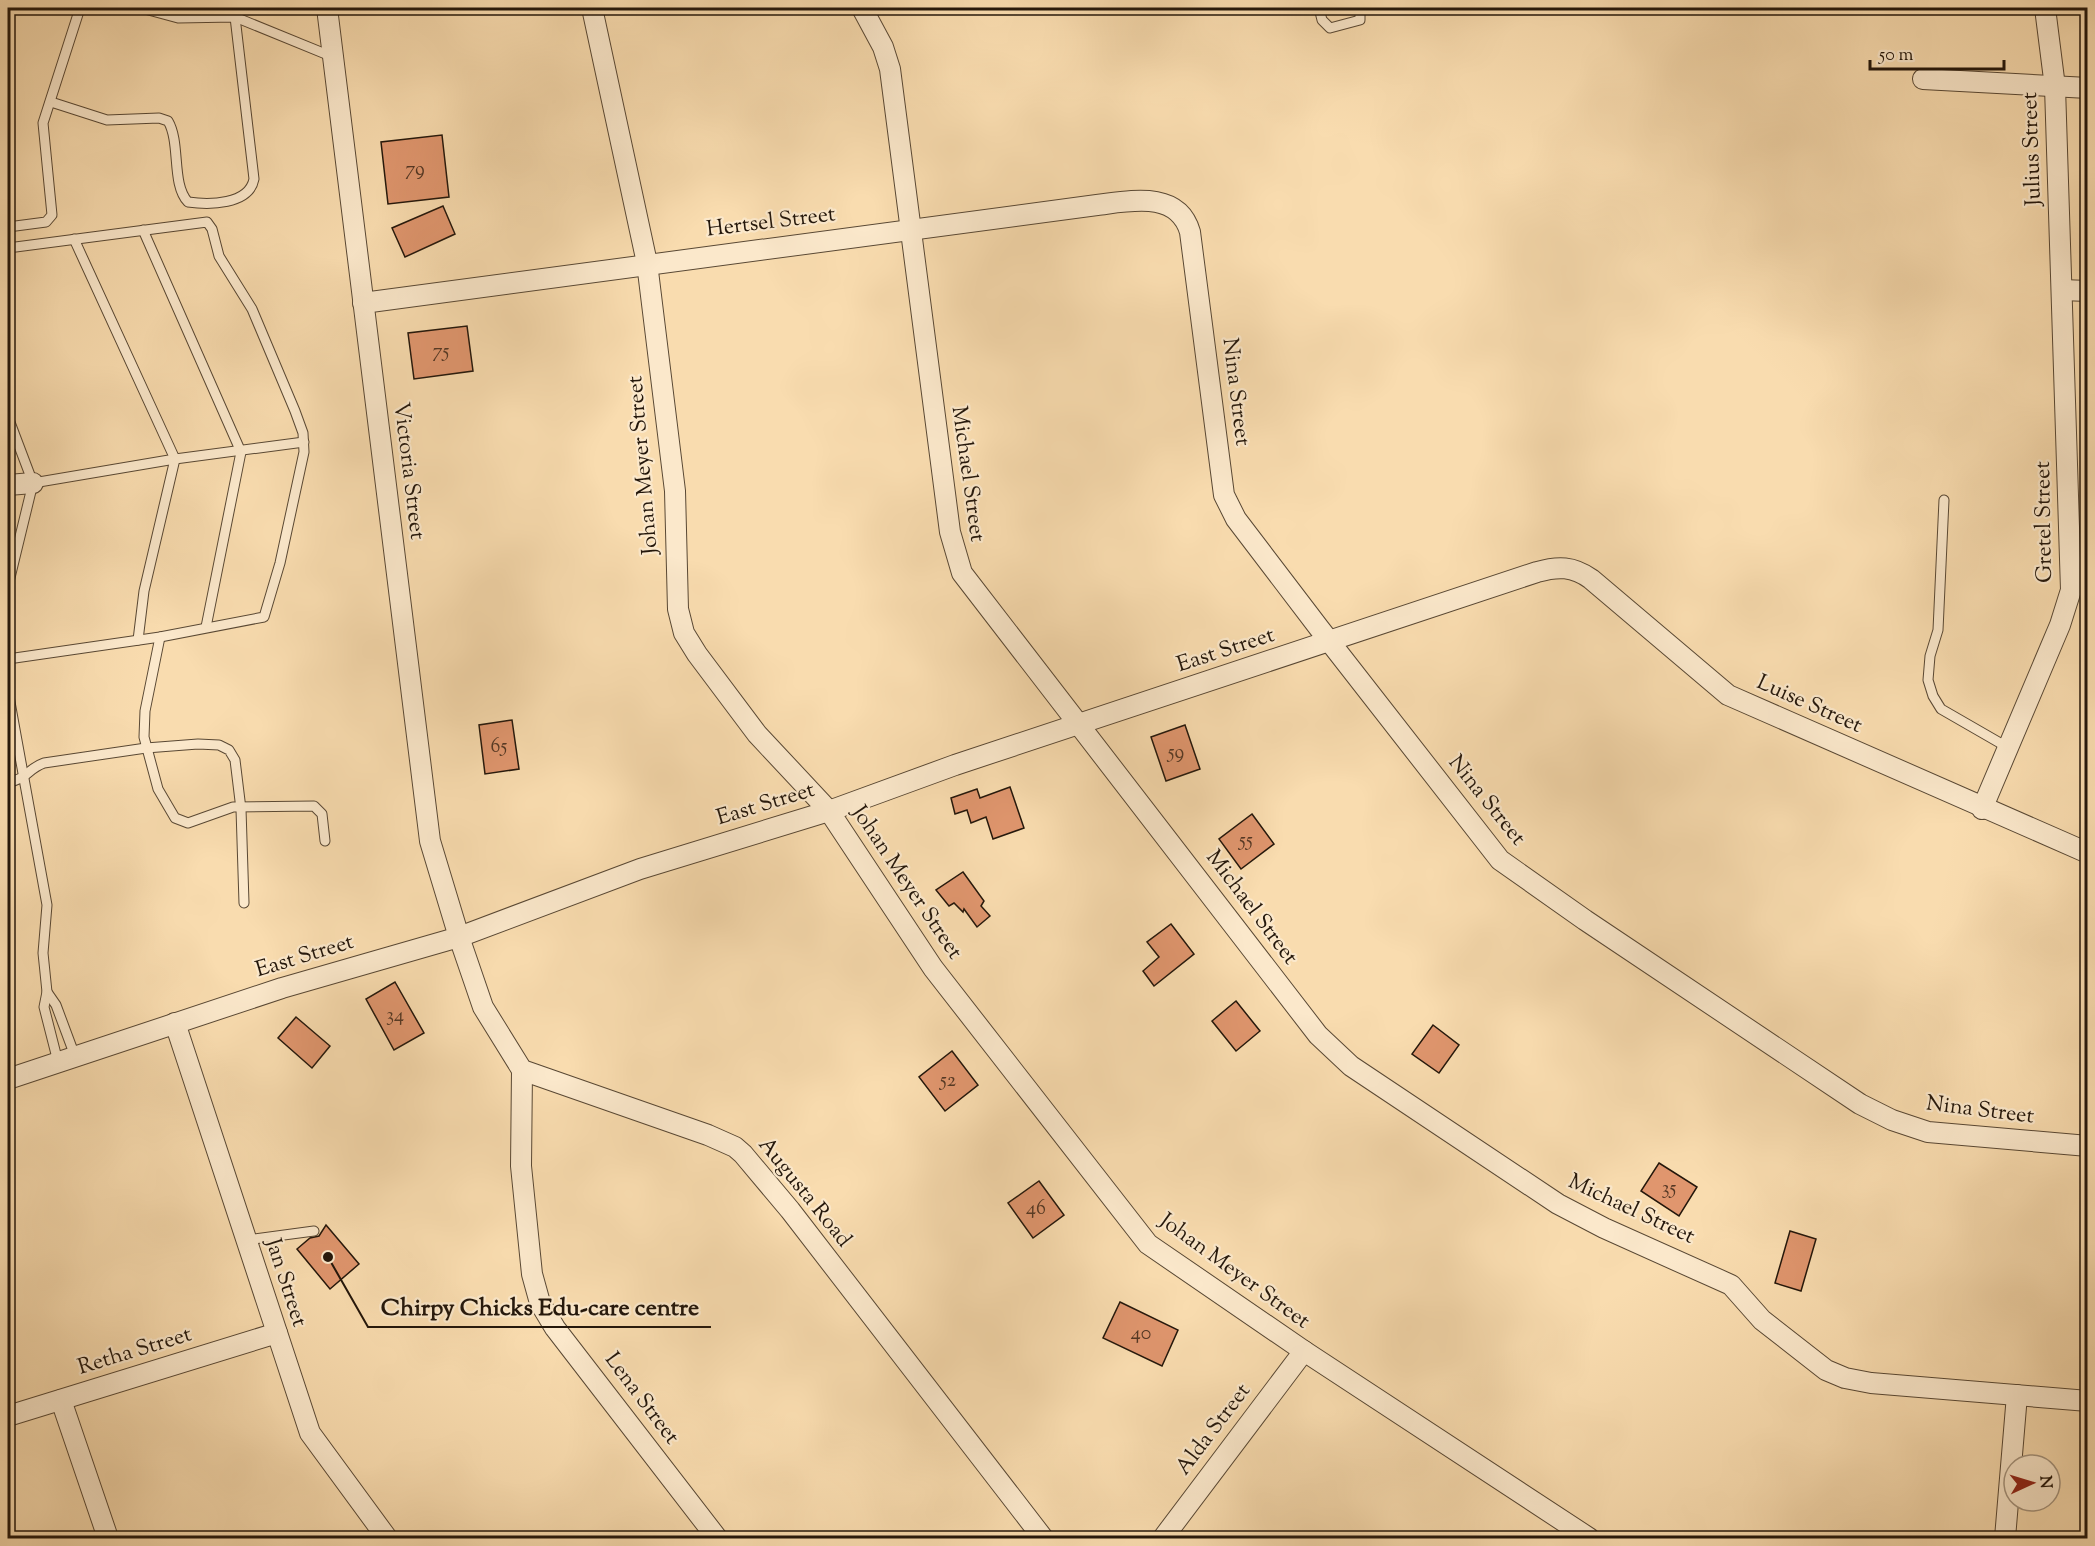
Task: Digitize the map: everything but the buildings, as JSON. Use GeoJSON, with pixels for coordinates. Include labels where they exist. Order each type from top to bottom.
{"type":"FeatureCollection","features":[{"type":"Feature","properties":{"kind":"street","name":"Victoria Street"},"geometry":{"type":"LineString","coordinates":[[327,8],[430,841],[459,937]]}},
{"type":"Feature","properties":{"kind":"street","name":"Johan Meyer Street"},"geometry":{"type":"LineString","coordinates":[[592,8],[647,263],[675,491],[678,609],[681,625],[697,654],[757,734],[829,811],[933,968],[1148,1244],[1304,1351],[1589,1539]]}},
{"type":"Feature","properties":{"kind":"street","name":"Michael Street"},"geometry":{"type":"LineString","coordinates":[[862,8],[888,59],[948,522],[956,557],[965,579],[1318,1035],[1351,1066],[1558,1204],[1604,1228],[1709,1273],[1731,1285],[1762,1320],[1826,1370],[1871,1383],[2088,1401]]}},
{"type":"Feature","properties":{"kind":"street","name":"Julius Street"},"geometry":{"type":"LineString","coordinates":[[2045,8],[2055,87],[2062,290]]}},
{"type":"Feature","properties":{"kind":"street"},"geometry":{"type":"LineString","coordinates":[[1923,79],[2088,88]]}},
{"type":"Feature","properties":{"kind":"street","name":"Hertsel Street"},"geometry":{"type":"LineString","coordinates":[[363,303],[647,263],[1141,200],[1163,204],[1182,215]]}},
{"type":"Feature","properties":{"kind":"street","name":"Nina Street"},"geometry":{"type":"LineString","coordinates":[[1182,215],[1190,232],[1224,495],[1236,519],[1500,860],[1585,920],[1842,1092],[1892,1120],[1928,1132],[2088,1146]]}},
{"type":"Feature","properties":{"kind":"street"},"geometry":{"type":"LineString","coordinates":[[2062,290],[2088,291]]}},
{"type":"Feature","properties":{"kind":"street","name":"Gretel Street"},"geometry":{"type":"LineString","coordinates":[[1982,808],[2060,625],[2071,590],[2062,290]]}},
{"type":"Feature","properties":{"kind":"street"},"geometry":{"type":"LineString","coordinates":[[8,485],[33,483]]}},
{"type":"Feature","properties":{"kind":"street","name":"Luise Street"},"geometry":{"type":"LineString","coordinates":[[1537,572],[1559,567],[1581,572],[1728,695],[2088,853]]}},
{"type":"Feature","properties":{"kind":"street","name":"East Street"},"geometry":{"type":"LineString","coordinates":[[8,1079],[282,988],[459,937],[640,869],[829,811],[1079,724],[1537,572]]}},
{"type":"Feature","properties":{"kind":"street"},"geometry":{"type":"LineString","coordinates":[[459,937],[483,1006],[522,1070]]}},
{"type":"Feature","properties":{"kind":"street","name":"Jan Street"},"geometry":{"type":"LineString","coordinates":[[175,1023],[310,1433],[387,1539]]}},
{"type":"Feature","properties":{"kind":"street","name":"Lena Street"},"geometry":{"type":"LineString","coordinates":[[522,1070],[521,1166],[536,1293],[555,1328],[717,1539]]}},
{"type":"Feature","properties":{"kind":"street","name":"Augusta Road"},"geometry":{"type":"LineString","coordinates":[[522,1070],[708,1135],[735,1147],[743,1154],[790,1210],[1043,1539]]}},
{"type":"Feature","properties":{"kind":"street","name":"Retha Street"},"geometry":{"type":"LineString","coordinates":[[8,1416],[277,1333]]}},
{"type":"Feature","properties":{"kind":"street","name":"Alda Street"},"geometry":{"type":"LineString","coordinates":[[1163,1539],[1304,1351]]}},
{"type":"Feature","properties":{"kind":"street"},"geometry":{"type":"LineString","coordinates":[[2005,1539],[2017,1395]]}},
{"type":"Feature","properties":{"kind":"street"},"geometry":{"type":"LineString","coordinates":[[61,1400],[108,1539]]}},
{"type":"Feature","properties":{"kind":"lane"},"geometry":{"type":"LineString","coordinates":[[8,227],[46,222],[52,215],[53,204],[42,130],[44,116],[51,102],[80,8]]}},
{"type":"Feature","properties":{"kind":"lane"},"geometry":{"type":"LineString","coordinates":[[141,8],[178,18],[235,12],[333,58]]}},
{"type":"Feature","properties":{"kind":"lane"},"geometry":{"type":"LineString","coordinates":[[1319,8],[1322,20],[1330,28],[1360,20],[1360,8]]}},
{"type":"Feature","properties":{"kind":"lane"},"geometry":{"type":"LineString","coordinates":[[51,102],[107,120],[164,119],[171,126],[181,190],[185,200],[214,203],[240,198],[250,192],[254,179],[235,12]]}},
{"type":"Feature","properties":{"kind":"lane"},"geometry":{"type":"LineString","coordinates":[[8,248],[202,221],[210,225],[219,256],[252,309],[299,421],[304,442],[299,486],[267,613],[261,619],[160,637],[8,659]]}},
{"type":"Feature","properties":{"kind":"lane"},"geometry":{"type":"LineString","coordinates":[[143,230],[241,452],[206,627]]}},
{"type":"Feature","properties":{"kind":"lane"},"geometry":{"type":"LineString","coordinates":[[74,239],[175,459],[144,591],[138,640]]}},
{"type":"Feature","properties":{"kind":"lane"},"geometry":{"type":"LineString","coordinates":[[8,417],[33,483],[8,586]]}},
{"type":"Feature","properties":{"kind":"lane"},"geometry":{"type":"LineString","coordinates":[[33,483],[175,459],[304,442]]}},
{"type":"Feature","properties":{"kind":"lane"},"geometry":{"type":"LineString","coordinates":[[1944,500],[1938,630],[1930,656],[1928,680],[1933,696],[1941,709],[2007,747]]}},
{"type":"Feature","properties":{"kind":"lane"},"geometry":{"type":"LineString","coordinates":[[160,637],[143,727],[146,748],[159,789],[179,821],[200,820],[226,808],[314,806],[322,814],[325,841]]}},
{"type":"Feature","properties":{"kind":"lane"},"geometry":{"type":"LineString","coordinates":[[8,696],[47,905],[43,953],[47,992],[44,1007],[47,1026],[67,1059]]}},
{"type":"Feature","properties":{"kind":"lane"},"geometry":{"type":"LineString","coordinates":[[8,782],[22,780],[37,765],[44,763],[146,748],[212,744],[224,747],[236,760],[241,809],[244,903]]}},
{"type":"Feature","properties":{"kind":"lane"},"geometry":{"type":"LineString","coordinates":[[47,992],[56,1005],[67,1059]]}},
{"type":"Feature","properties":{"kind":"lane"},"geometry":{"type":"LineString","coordinates":[[246,1240],[314,1231]]}},
{"type":"Feature","properties":{"kind":"place","name":"Chirpy Chicks Edu-care centre"},"geometry":{"type":"Point","coordinates":[328,1257]}}]}
